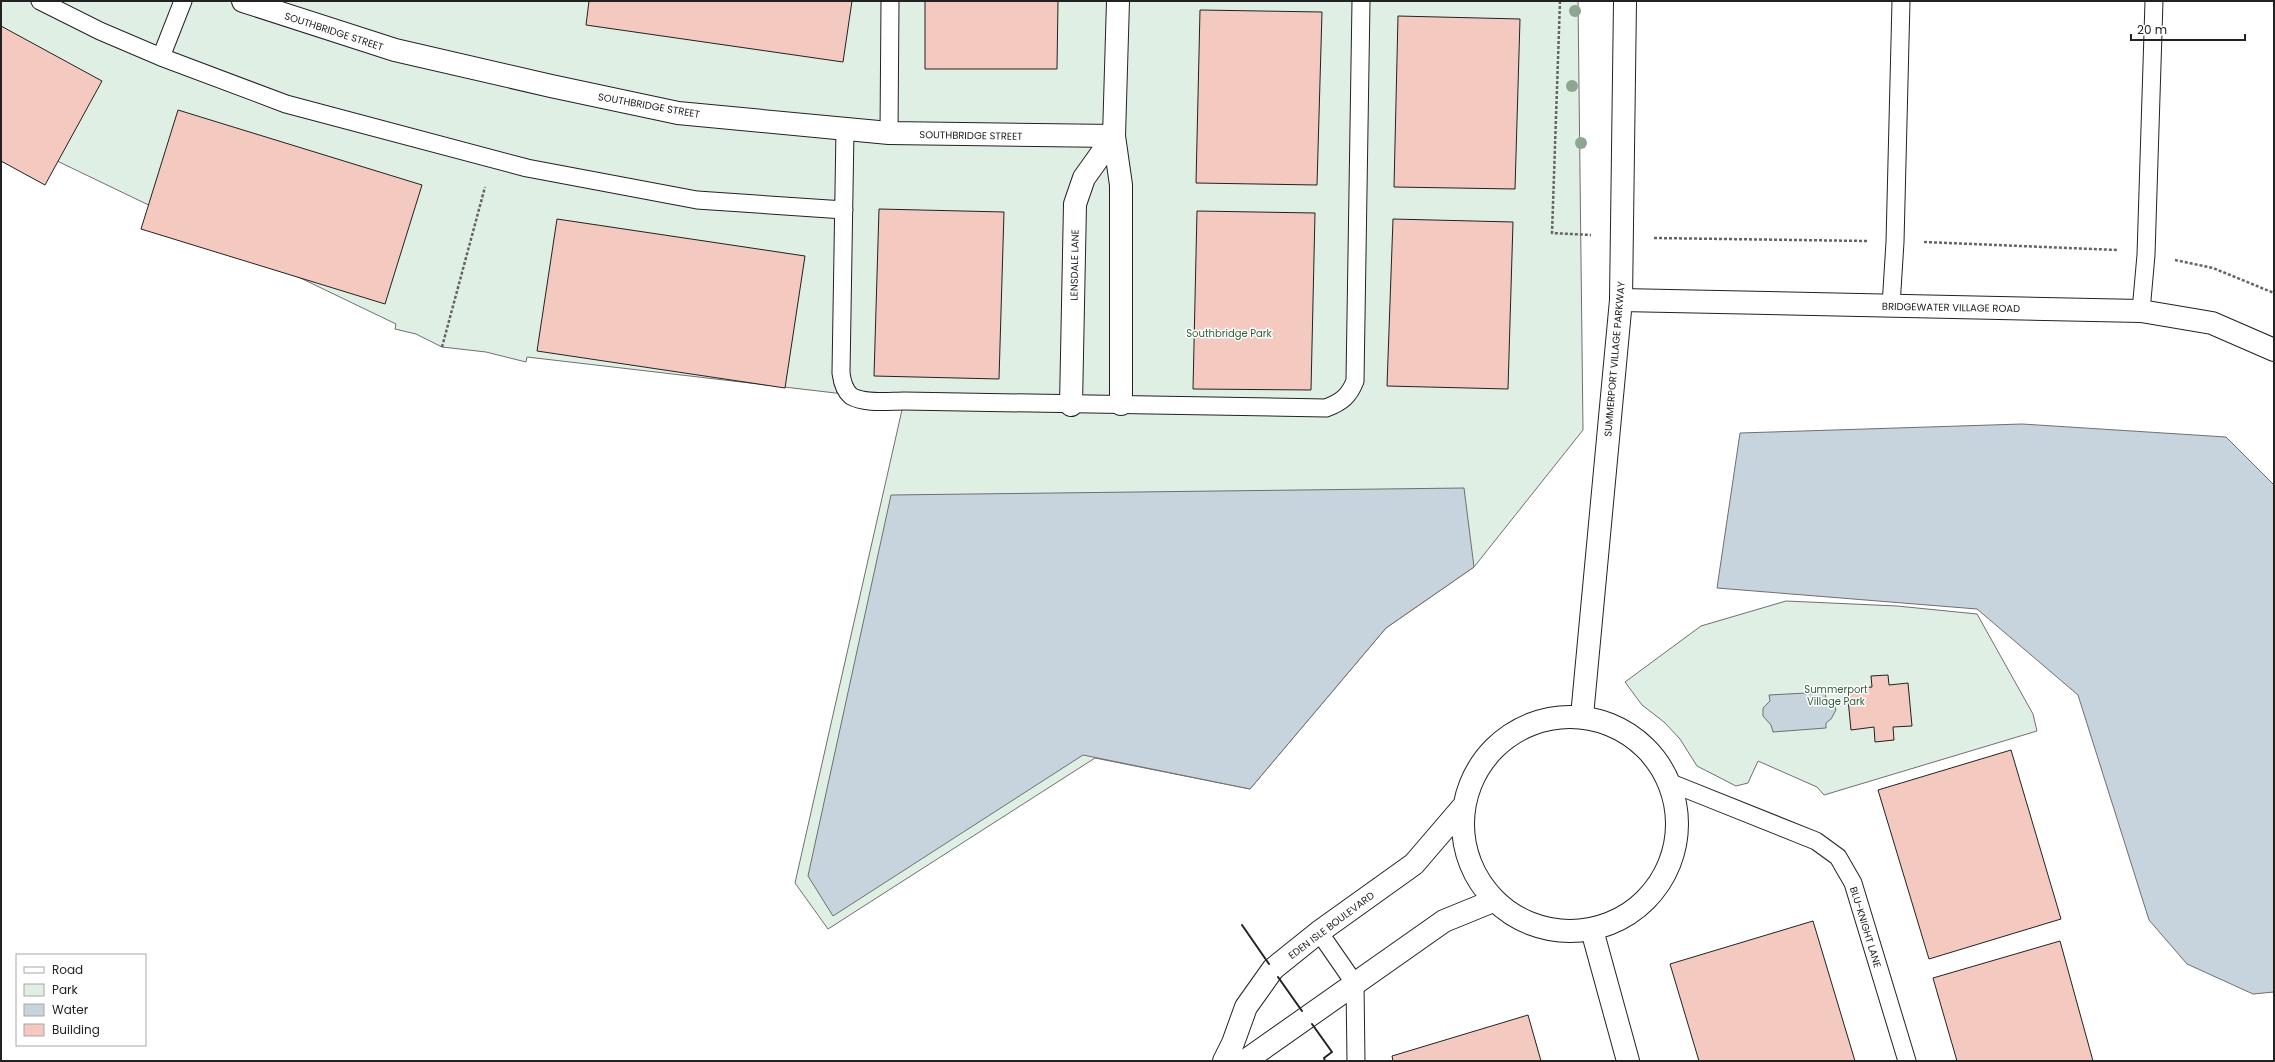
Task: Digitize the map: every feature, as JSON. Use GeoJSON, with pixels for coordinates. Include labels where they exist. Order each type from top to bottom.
{"type":"FeatureCollection","features":[{"type":"Feature","properties":{"kind":"street","name":"SOUTHBRIDGE STREET"},"geometry":{"type":"LineString","coordinates":[[242,1],[395,50],[551,86],[678,112],[845,130],[889,133],[1114,136]]}},
{"type":"Feature","properties":{"kind":"street"},"geometry":{"type":"LineString","coordinates":[[1118,1],[1114,136],[1121,185],[1121,404]]}},
{"type":"Feature","properties":{"kind":"street","name":"SUMMERPORT VILLAGE PARKWAY"},"geometry":{"type":"LineString","coordinates":[[1582,716],[1621,300],[1625,1]]}},
{"type":"Feature","properties":{"kind":"street","name":"LENSDALE LANE"},"geometry":{"type":"LineString","coordinates":[[1071,405],[1075,204],[1084,178],[1114,136]]}},
{"type":"Feature","properties":{"kind":"street","name":"BRIDGEWATER VILLAGE ROAD"},"geometry":{"type":"LineString","coordinates":[[1621,300],[2140,311],[2212,323],[2274,350]]}},
{"type":"Feature","properties":{"kind":"street"},"geometry":{"type":"LineString","coordinates":[[1582,716],[1610,723],[1636,737],[1657,758],[1671,783],[1679,820],[1673,858],[1670,864],[1655,891],[1627,916],[1592,930],[1556,931],[1522,922],[1493,901],[1467,858],[1462,808],[1476,769],[1504,738],[1541,719],[1582,716]]}},
{"type":"Feature","properties":{"kind":"street","name":"EDEN ISLE BOULEVARD"},"geometry":{"type":"LineString","coordinates":[[1224,1061],[1234,1043],[1246,1007],[1273,969],[1319,932],[1414,864],[1462,808]]}},
{"type":"Feature","properties":{"kind":"street"},"geometry":{"type":"LineString","coordinates":[[1245,1061],[1444,921],[1493,901]]}},
{"type":"Feature","properties":{"kind":"street"},"geometry":{"type":"LineString","coordinates":[[1592,930],[1628,1061]]}},
{"type":"Feature","properties":{"kind":"lane"},"geometry":{"type":"LineString","coordinates":[[40,1],[100,31],[161,57],[286,104],[527,168],[697,200],[844,210]]}},
{"type":"Feature","properties":{"kind":"lane"},"geometry":{"type":"LineString","coordinates":[[161,57],[183,1]]}},
{"type":"Feature","properties":{"kind":"lane"},"geometry":{"type":"LineString","coordinates":[[889,133],[890,1]]}},
{"type":"Feature","properties":{"kind":"lane"},"geometry":{"type":"LineString","coordinates":[[845,130],[841,373],[843,384],[851,396],[867,400],[1071,405],[1121,404],[1326,408],[1339,403],[1350,394],[1355,380],[1361,1]]}},
{"type":"Feature","properties":{"kind":"lane"},"geometry":{"type":"LineString","coordinates":[[1891,306],[1895,242],[1901,1]]}},
{"type":"Feature","properties":{"kind":"lane"},"geometry":{"type":"LineString","coordinates":[[2140,311],[2146,255],[2154,1]]}},
{"type":"Feature","properties":{"kind":"lane","name":"BLU-KNIGHT LANE"},"geometry":{"type":"LineString","coordinates":[[1671,783],[1816,841],[1838,857],[1853,883],[1906,1061]]}},
{"type":"Feature","properties":{"kind":"lane"},"geometry":{"type":"LineString","coordinates":[[1319,932],[1355,984],[1356,1061]]}},
{"type":"Feature","properties":{"kind":"path"},"geometry":{"type":"LineString","coordinates":[[1560,1],[1552,233],[1694,240],[1895,242],[2106,248],[2213,268],[2274,293]]}},
{"type":"Feature","properties":{"kind":"path"},"geometry":{"type":"LineString","coordinates":[[442,347],[493,159]]}},
{"type":"Feature","properties":{"kind":"green space","name":"Southbridge Park"},"geometry":{"type":"Polygon","coordinates":[[[1,1],[1578,1],[1583,430],[1474,567],[1386,628],[1250,789],[1095,758],[828,929],[795,883],[904,401],[527,357],[526,362],[486,352],[442,347],[416,334],[395,329],[396,324],[1,134],[1,1]]]}},
{"type":"Feature","properties":{"kind":"green space","name":"Summerport Village Park"},"geometry":{"type":"Polygon","coordinates":[[[1786,601],[1897,606],[1977,614],[2033,714],[2037,731],[1824,795],[1817,787],[1758,761],[1748,783],[1736,786],[1697,766],[1680,739],[1664,722],[1642,705],[1625,682],[1701,626],[1786,601]]]}},
{"type":"Feature","properties":{"kind":"water"},"geometry":{"type":"Polygon","coordinates":[[[2022,424],[2226,437],[2274,485],[2274,992],[2253,994],[2187,964],[2149,920],[2078,695],[1977,609],[1717,588],[1740,433],[2022,424]]]}},
{"type":"Feature","properties":{"kind":"water"},"geometry":{"type":"Polygon","coordinates":[[[1464,488],[1474,567],[1386,628],[1250,789],[1083,755],[833,916],[808,876],[891,495],[1464,488]]]}},
{"type":"Feature","properties":{"kind":"water"},"geometry":{"type":"Polygon","coordinates":[[[1825,692],[1826,698],[1833,702],[1836,710],[1831,719],[1826,723],[1826,728],[1773,732],[1771,725],[1763,716],[1763,708],[1770,701],[1769,695],[1825,692]]]}},
{"type":"Feature","properties":{"kind":"building"},"geometry":{"type":"Polygon","coordinates":[[[589,1],[852,1],[843,62],[586,25],[589,1]]]}},
{"type":"Feature","properties":{"kind":"building"},"geometry":{"type":"Polygon","coordinates":[[[925,1],[1058,1],[1057,69],[925,69],[925,1]]]}},
{"type":"Feature","properties":{"kind":"building"},"geometry":{"type":"Polygon","coordinates":[[[1200,10],[1322,12],[1317,185],[1196,183],[1200,10]]]}},
{"type":"Feature","properties":{"kind":"building"},"geometry":{"type":"Polygon","coordinates":[[[1398,16],[1520,19],[1515,189],[1394,187],[1398,16]]]}},
{"type":"Feature","properties":{"kind":"building"},"geometry":{"type":"Polygon","coordinates":[[[1,26],[102,81],[45,185],[1,161],[1,26]]]}},
{"type":"Feature","properties":{"kind":"building"},"geometry":{"type":"Polygon","coordinates":[[[178,110],[422,185],[385,304],[141,229],[178,110]]]}},
{"type":"Feature","properties":{"kind":"building"},"geometry":{"type":"Polygon","coordinates":[[[879,209],[1004,212],[999,379],[874,376],[879,209]]]}},
{"type":"Feature","properties":{"kind":"building"},"geometry":{"type":"Polygon","coordinates":[[[1197,211],[1315,213],[1311,390],[1193,389],[1197,211]]]}},
{"type":"Feature","properties":{"kind":"building"},"geometry":{"type":"Polygon","coordinates":[[[557,219],[805,256],[785,388],[537,351],[557,219]]]}},
{"type":"Feature","properties":{"kind":"building"},"geometry":{"type":"Polygon","coordinates":[[[1393,219],[1513,222],[1508,389],[1387,386],[1393,219]]]}},
{"type":"Feature","properties":{"kind":"building"},"geometry":{"type":"Polygon","coordinates":[[[1888,675],[1889,685],[1908,683],[1912,726],[1893,727],[1894,740],[1875,742],[1874,727],[1851,730],[1847,689],[1872,687],[1871,676],[1888,675]]]}},
{"type":"Feature","properties":{"kind":"building"},"geometry":{"type":"Polygon","coordinates":[[[2011,750],[2061,919],[1929,959],[1878,790],[2011,750]]]}},
{"type":"Feature","properties":{"kind":"building"},"geometry":{"type":"Polygon","coordinates":[[[1813,921],[1855,1061],[1699,1061],[1670,964],[1813,921]]]}},
{"type":"Feature","properties":{"kind":"building"},"geometry":{"type":"Polygon","coordinates":[[[2060,941],[2093,1061],[1957,1061],[1933,978],[2060,941]]]}},
{"type":"Feature","properties":{"kind":"building"},"geometry":{"type":"Polygon","coordinates":[[[1528,1015],[1541,1061],[1393,1061],[1392,1056],[1528,1015]]]}},
{"type":"Feature","properties":{"kind":"wall"},"geometry":{"type":"LineString","coordinates":[[1242,925],[1269,964]]}},
{"type":"Feature","properties":{"kind":"wall"},"geometry":{"type":"LineString","coordinates":[[1278,977],[1302,1011]]}},
{"type":"Feature","properties":{"kind":"wall"},"geometry":{"type":"LineString","coordinates":[[1312,1024],[1332,1052],[1324,1058],[1325,1061]]}}]}
